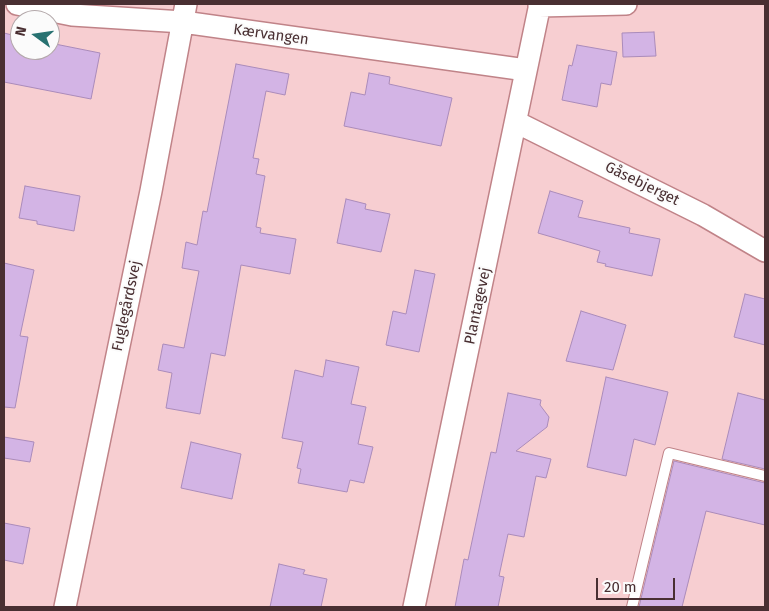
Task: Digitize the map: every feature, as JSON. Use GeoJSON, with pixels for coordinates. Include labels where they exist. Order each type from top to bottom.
{"type":"FeatureCollection","features":[{"type":"Feature","properties":{"kind":"street","name":"Kærvangen"},"geometry":{"type":"LineString","coordinates":[[17,4],[72,15],[184,13],[526,70]]}},
{"type":"Feature","properties":{"kind":"street"},"geometry":{"type":"LineString","coordinates":[[540,5],[626,4]]}},
{"type":"Feature","properties":{"kind":"street","name":"Plantagevej"},"geometry":{"type":"LineString","coordinates":[[414,607],[540,5]]}},
{"type":"Feature","properties":{"kind":"street","name":"Fuglegårdsvej"},"geometry":{"type":"LineString","coordinates":[[65,607],[151,192],[184,13]]}},
{"type":"Feature","properties":{"kind":"street","name":"Gåsebjerget"},"geometry":{"type":"LineString","coordinates":[[516,122],[703,215],[765,251]]}},
{"type":"Feature","properties":{"kind":"lane"},"geometry":{"type":"LineString","coordinates":[[632,607],[670,453],[765,476]]}},
{"type":"Feature","properties":{"kind":"building"},"geometry":{"type":"Polygon","coordinates":[[[654,32],[656,56],[623,57],[622,33],[654,32]]]}},
{"type":"Feature","properties":{"kind":"building"},"geometry":{"type":"Polygon","coordinates":[[[4,33],[10,34],[10,60],[60,60],[60,45],[100,53],[91,99],[4,82],[4,33]]]}},
{"type":"Feature","properties":{"kind":"building"},"geometry":{"type":"Polygon","coordinates":[[[577,45],[617,52],[611,85],[601,83],[597,107],[562,100],[569,65],[572,66],[577,45]]]}},
{"type":"Feature","properties":{"kind":"building"},"geometry":{"type":"Polygon","coordinates":[[[236,64],[289,74],[285,95],[266,91],[253,158],[259,159],[256,174],[265,176],[256,227],[261,228],[260,233],[296,239],[290,274],[241,265],[225,356],[211,353],[200,414],[166,408],[172,373],[158,370],[163,344],[184,348],[199,271],[182,268],[186,242],[197,245],[203,211],[207,212],[236,64]]]}},
{"type":"Feature","properties":{"kind":"building"},"geometry":{"type":"Polygon","coordinates":[[[369,73],[390,77],[389,84],[452,98],[441,146],[344,126],[351,92],[365,95],[369,73]]]}},
{"type":"Feature","properties":{"kind":"building"},"geometry":{"type":"Polygon","coordinates":[[[25,186],[80,196],[74,231],[37,224],[37,221],[19,218],[25,186]]]}},
{"type":"Feature","properties":{"kind":"building"},"geometry":{"type":"Polygon","coordinates":[[[550,191],[583,201],[578,217],[630,228],[629,233],[660,239],[652,276],[605,266],[606,264],[597,262],[600,251],[538,233],[550,191]]]}},
{"type":"Feature","properties":{"kind":"building"},"geometry":{"type":"Polygon","coordinates":[[[346,199],[366,204],[365,209],[390,214],[381,252],[337,243],[346,199]]]}},
{"type":"Feature","properties":{"kind":"building"},"geometry":{"type":"Polygon","coordinates":[[[4,263],[34,270],[20,336],[28,337],[15,408],[4,407],[4,263]]]}},
{"type":"Feature","properties":{"kind":"building"},"geometry":{"type":"Polygon","coordinates":[[[415,270],[435,274],[419,352],[386,345],[393,311],[406,314],[415,270]]]}},
{"type":"Feature","properties":{"kind":"building"},"geometry":{"type":"Polygon","coordinates":[[[745,294],[765,299],[765,345],[734,337],[745,294]]]}},
{"type":"Feature","properties":{"kind":"building"},"geometry":{"type":"Polygon","coordinates":[[[581,311],[626,325],[613,370],[566,361],[581,311]]]}},
{"type":"Feature","properties":{"kind":"building"},"geometry":{"type":"Polygon","coordinates":[[[326,360],[359,367],[351,404],[366,407],[358,444],[373,447],[364,483],[350,480],[347,492],[298,483],[301,469],[297,468],[303,442],[282,438],[295,370],[323,377],[326,360]]]}},
{"type":"Feature","properties":{"kind":"building"},"geometry":{"type":"Polygon","coordinates":[[[606,377],[668,392],[655,445],[634,439],[626,476],[587,467],[606,377]]]}},
{"type":"Feature","properties":{"kind":"building"},"geometry":{"type":"Polygon","coordinates":[[[508,393],[541,400],[540,405],[549,417],[547,427],[516,451],[551,459],[546,478],[536,476],[524,537],[508,534],[499,576],[504,577],[498,607],[455,607],[464,559],[468,560],[491,452],[496,453],[508,393]]]}},
{"type":"Feature","properties":{"kind":"building"},"geometry":{"type":"Polygon","coordinates":[[[738,393],[765,400],[765,469],[722,459],[738,393]]]}},
{"type":"Feature","properties":{"kind":"building"},"geometry":{"type":"Polygon","coordinates":[[[4,437],[34,442],[30,462],[4,458],[4,437]]]}},
{"type":"Feature","properties":{"kind":"building"},"geometry":{"type":"Polygon","coordinates":[[[191,442],[241,454],[232,499],[181,488],[191,442]]]}},
{"type":"Feature","properties":{"kind":"building"},"geometry":{"type":"Polygon","coordinates":[[[674,461],[765,483],[765,525],[706,511],[682,607],[639,607],[674,461]]]}},
{"type":"Feature","properties":{"kind":"building"},"geometry":{"type":"Polygon","coordinates":[[[4,523],[30,528],[23,564],[4,560],[4,523]]]}},
{"type":"Feature","properties":{"kind":"building"},"geometry":{"type":"Polygon","coordinates":[[[279,564],[305,570],[303,574],[327,579],[321,607],[270,607],[279,564]]]}}]}
